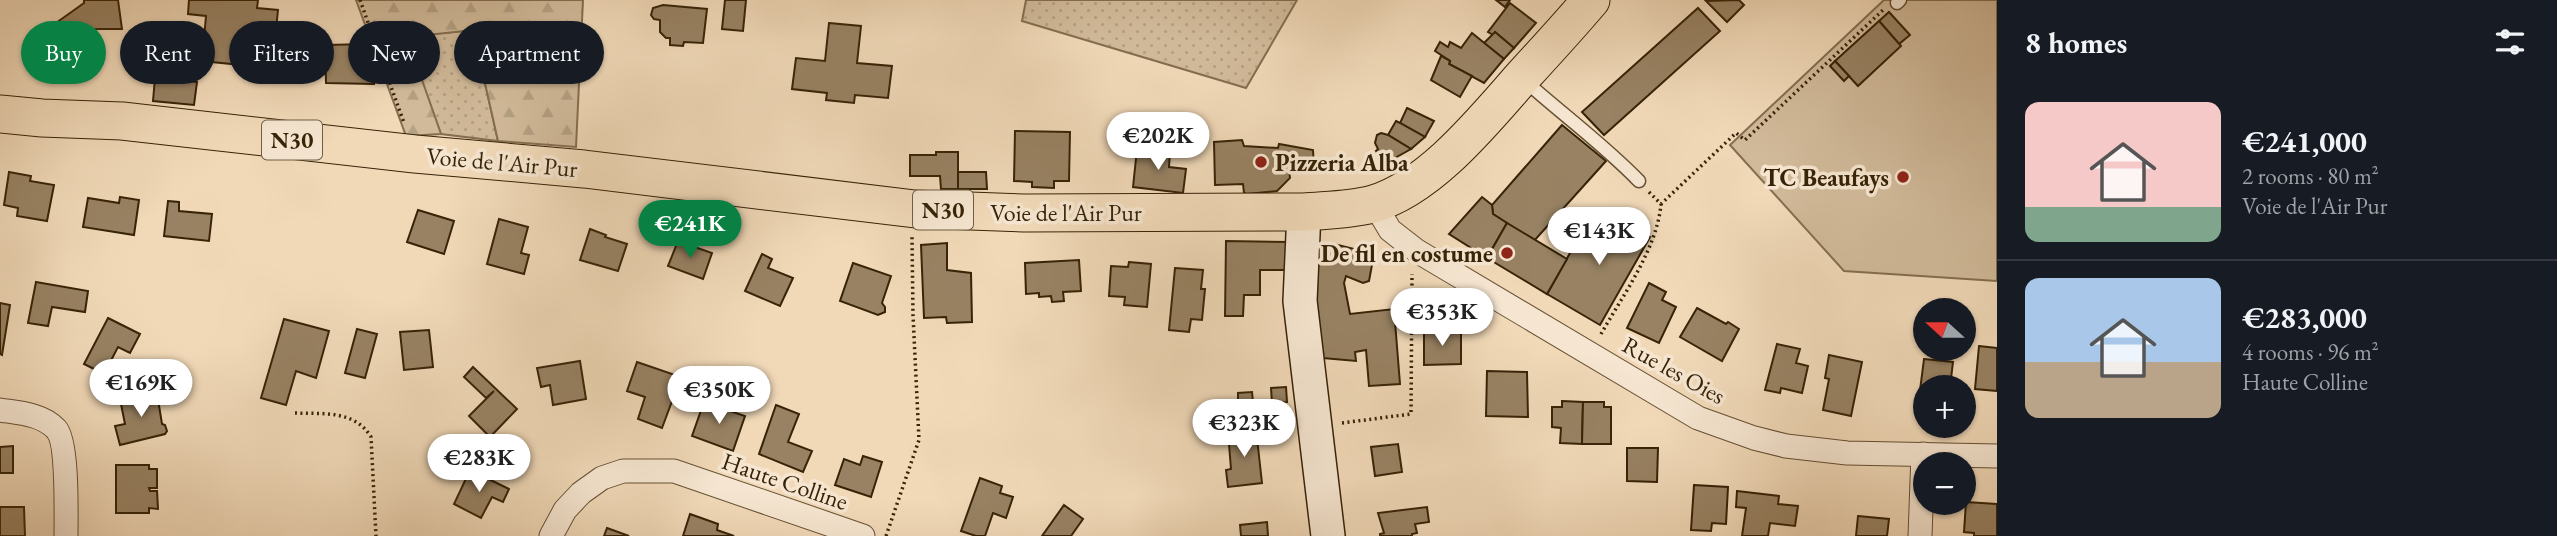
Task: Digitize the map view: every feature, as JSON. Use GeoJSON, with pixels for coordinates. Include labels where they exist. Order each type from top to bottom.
{"type":"FeatureCollection","features":[{"type":"Feature","properties":{"kind":"main road","name":"Voie de l'Air Pur"},"geometry":{"type":"LineString","coordinates":[[0,114],[122,121],[415,154],[584,169],[915,209],[1024,213],[1339,210],[1374,203],[1408,186],[1433,169],[1464,141],[1591,0]]}},
{"type":"Feature","properties":{"kind":"main road"},"geometry":{"type":"LineString","coordinates":[[1304,212],[1300,301],[1328,536]]}},
{"type":"Feature","properties":{"kind":"street","name":"Rue les Oies"},"geometry":{"type":"LineString","coordinates":[[1374,203],[1390,230],[1417,251],[1698,418],[1786,446],[1847,453],[1913,454]]}},
{"type":"Feature","properties":{"kind":"street"},"geometry":{"type":"LineString","coordinates":[[0,410],[35,416],[57,429],[65,466],[66,536]]}},
{"type":"Feature","properties":{"kind":"street","name":"Rue les Oies"},"geometry":{"type":"LineString","coordinates":[[1976,455],[1997,456]]}},
{"type":"Feature","properties":{"kind":"street","name":"Haute Colline"},"geometry":{"type":"LineString","coordinates":[[551,536],[565,510],[581,493],[602,478],[623,471],[674,471],[863,536]]}},
{"type":"Feature","properties":{"kind":"street"},"geometry":{"type":"LineString","coordinates":[[1920,536],[1921,515]]}},
{"type":"Feature","properties":{"kind":"lane"},"geometry":{"type":"LineString","coordinates":[[1522,78],[1565,117],[1610,152],[1639,181]]}},
{"type":"Feature","properties":{"kind":"path"},"geometry":{"type":"LineString","coordinates":[[359,0],[415,154]]}},
{"type":"Feature","properties":{"kind":"path"},"geometry":{"type":"LineString","coordinates":[[1590,354],[1653,241],[1661,204],[1736,133],[1745,140],[1881,11],[1899,1]]}},
{"type":"Feature","properties":{"kind":"path"},"geometry":{"type":"LineString","coordinates":[[1639,181],[1661,204]]}},
{"type":"Feature","properties":{"kind":"path"},"geometry":{"type":"LineString","coordinates":[[886,536],[919,440],[911,257],[915,209]]}},
{"type":"Feature","properties":{"kind":"path"},"geometry":{"type":"LineString","coordinates":[[1315,426],[1411,414],[1411,278],[1417,251]]}},
{"type":"Feature","properties":{"kind":"path"},"geometry":{"type":"LineString","coordinates":[[295,413],[339,415],[363,425],[371,437],[376,536]]}},
{"type":"Feature","properties":{"kind":"green space"},"geometry":{"type":"Polygon","coordinates":[[[356,0],[583,0],[582,21],[454,21],[454,32],[440,34],[440,21],[364,21],[356,0]]]}},
{"type":"Feature","properties":{"kind":"green space"},"geometry":{"type":"Polygon","coordinates":[[[1026,0],[1297,0],[1246,88],[1022,21],[1026,0]]]}},
{"type":"Feature","properties":{"kind":"green space"},"geometry":{"type":"Polygon","coordinates":[[[1884,0],[1997,0],[1997,281],[1844,271],[1730,145],[1884,0]]]}},
{"type":"Feature","properties":{"kind":"green space"},"geometry":{"type":"Polygon","coordinates":[[[454,32],[454,84],[485,84],[498,141],[441,134],[423,84],[440,84],[440,33],[454,32]]]}},
{"type":"Feature","properties":{"kind":"green space"},"geometry":{"type":"Polygon","coordinates":[[[387,84],[423,84],[441,134],[406,136],[387,84]]]}},
{"type":"Feature","properties":{"kind":"green space"},"geometry":{"type":"Polygon","coordinates":[[[485,84],[579,84],[576,147],[498,141],[485,84]]]}},
{"type":"Feature","properties":{"kind":"building"},"geometry":{"type":"Polygon","coordinates":[[[84,0],[118,0],[120,29],[106,29],[106,21],[59,21],[84,3],[84,0]]]}},
{"type":"Feature","properties":{"kind":"building"},"geometry":{"type":"Polygon","coordinates":[[[189,0],[258,0],[257,8],[278,10],[277,21],[229,21],[229,64],[215,62],[215,21],[206,21],[206,16],[188,14],[189,0]]]}},
{"type":"Feature","properties":{"kind":"building"},"geometry":{"type":"Polygon","coordinates":[[[725,0],[746,0],[743,31],[722,29],[725,0]]]}},
{"type":"Feature","properties":{"kind":"building"},"geometry":{"type":"Polygon","coordinates":[[[1496,0],[1510,0],[1505,7],[1496,0]]]}},
{"type":"Feature","properties":{"kind":"building"},"geometry":{"type":"Polygon","coordinates":[[[1739,0],[1744,5],[1727,22],[1706,1],[1739,0]]]}},
{"type":"Feature","properties":{"kind":"building"},"geometry":{"type":"Polygon","coordinates":[[[1510,3],[1536,23],[1514,48],[1495,32],[1493,35],[1488,32],[1510,3]]]}},
{"type":"Feature","properties":{"kind":"building"},"geometry":{"type":"Polygon","coordinates":[[[663,5],[707,9],[703,43],[684,42],[683,46],[670,45],[670,38],[660,32],[660,20],[651,15],[653,8],[663,5]]]}},
{"type":"Feature","properties":{"kind":"building"},"geometry":{"type":"Polygon","coordinates":[[[1698,8],[1720,31],[1604,135],[1582,112],[1698,8]]]}},
{"type":"Feature","properties":{"kind":"building"},"geometry":{"type":"Polygon","coordinates":[[[1889,12],[1910,35],[1899,44],[1879,21],[1889,12]]]}},
{"type":"Feature","properties":{"kind":"building"},"geometry":{"type":"Polygon","coordinates":[[[1879,21],[1901,46],[1858,86],[1835,61],[1879,21]]]}},
{"type":"Feature","properties":{"kind":"building"},"geometry":{"type":"Polygon","coordinates":[[[829,23],[861,26],[857,63],[892,66],[888,98],[855,95],[854,103],[826,100],[827,93],[792,89],[796,58],[825,61],[829,23]]]}},
{"type":"Feature","properties":{"kind":"building"},"geometry":{"type":"Polygon","coordinates":[[[1495,32],[1514,48],[1504,59],[1484,43],[1495,32]]]}},
{"type":"Feature","properties":{"kind":"building"},"geometry":{"type":"Polygon","coordinates":[[[1472,33],[1504,59],[1484,83],[1449,64],[1450,61],[1435,51],[1440,42],[1448,47],[1450,42],[1461,48],[1472,33]]]}},
{"type":"Feature","properties":{"kind":"building"},"geometry":{"type":"Polygon","coordinates":[[[348,44],[348,83],[334,83],[334,45],[348,44]]]}},
{"type":"Feature","properties":{"kind":"building"},"geometry":{"type":"Polygon","coordinates":[[[1441,56],[1450,61],[1449,64],[1472,76],[1460,97],[1431,80],[1441,56]]]}},
{"type":"Feature","properties":{"kind":"building"},"geometry":{"type":"Polygon","coordinates":[[[1835,61],[1849,76],[1844,81],[1830,66],[1835,61]]]}},
{"type":"Feature","properties":{"kind":"building"},"geometry":{"type":"Polygon","coordinates":[[[154,84],[197,84],[194,105],[153,101],[154,84]]]}},
{"type":"Feature","properties":{"kind":"building"},"geometry":{"type":"Polygon","coordinates":[[[1407,108],[1434,121],[1425,137],[1400,123],[1407,108]]]}},
{"type":"Feature","properties":{"kind":"building"},"geometry":{"type":"Polygon","coordinates":[[[1396,121],[1425,137],[1411,149],[1388,135],[1396,121]]]}},
{"type":"Feature","properties":{"kind":"building"},"geometry":{"type":"Polygon","coordinates":[[[1562,125],[1606,161],[1534,241],[1493,214],[1492,205],[1562,125]]]}},
{"type":"Feature","properties":{"kind":"building"},"geometry":{"type":"Polygon","coordinates":[[[1015,131],[1070,132],[1069,181],[1054,181],[1054,188],[1032,187],[1032,182],[1014,181],[1015,131]]]}},
{"type":"Feature","properties":{"kind":"building"},"geometry":{"type":"Polygon","coordinates":[[[1381,133],[1411,149],[1384,164],[1376,151],[1378,149],[1375,143],[1377,135],[1381,133]]]}},
{"type":"Feature","properties":{"kind":"building"},"geometry":{"type":"Polygon","coordinates":[[[1242,140],[1244,146],[1278,148],[1279,144],[1313,150],[1314,169],[1289,170],[1290,178],[1277,191],[1247,194],[1244,193],[1243,184],[1215,185],[1214,142],[1242,140]]]}},
{"type":"Feature","properties":{"kind":"building"},"geometry":{"type":"Polygon","coordinates":[[[1137,149],[1170,152],[1169,167],[1186,169],[1183,193],[1133,187],[1137,149]]]}},
{"type":"Feature","properties":{"kind":"building"},"geometry":{"type":"Polygon","coordinates":[[[936,152],[958,152],[958,189],[941,189],[940,176],[910,176],[910,155],[936,155],[936,152]]]}},
{"type":"Feature","properties":{"kind":"building"},"geometry":{"type":"Polygon","coordinates":[[[9,172],[31,176],[30,181],[54,185],[47,221],[17,216],[18,208],[4,205],[9,172]]]}},
{"type":"Feature","properties":{"kind":"building"},"geometry":{"type":"Polygon","coordinates":[[[958,172],[986,172],[987,189],[958,189],[958,172]]]}},
{"type":"Feature","properties":{"kind":"building"},"geometry":{"type":"Polygon","coordinates":[[[120,197],[139,200],[134,235],[83,227],[88,198],[119,203],[120,197]]]}},
{"type":"Feature","properties":{"kind":"building"},"geometry":{"type":"Polygon","coordinates":[[[1482,197],[1492,205],[1493,214],[1507,223],[1487,258],[1449,234],[1482,197]]]}},
{"type":"Feature","properties":{"kind":"building"},"geometry":{"type":"Polygon","coordinates":[[[168,201],[179,202],[179,211],[212,214],[209,241],[164,236],[168,201]]]}},
{"type":"Feature","properties":{"kind":"building"},"geometry":{"type":"Polygon","coordinates":[[[418,210],[454,221],[444,254],[407,242],[418,210]]]}},
{"type":"Feature","properties":{"kind":"building"},"geometry":{"type":"Polygon","coordinates":[[[1607,210],[1650,237],[1600,325],[1547,294],[1579,237],[1607,210]]]}},
{"type":"Feature","properties":{"kind":"building"},"geometry":{"type":"Polygon","coordinates":[[[499,219],[528,227],[521,253],[529,255],[524,274],[487,264],[499,219]]]}},
{"type":"Feature","properties":{"kind":"building"},"geometry":{"type":"Polygon","coordinates":[[[1507,223],[1567,259],[1547,294],[1487,258],[1507,223]]]}},
{"type":"Feature","properties":{"kind":"building"},"geometry":{"type":"Polygon","coordinates":[[[590,229],[627,244],[618,271],[580,260],[590,229]]]}},
{"type":"Feature","properties":{"kind":"building"},"geometry":{"type":"Polygon","coordinates":[[[678,241],[712,253],[703,279],[668,266],[678,241]]]}},
{"type":"Feature","properties":{"kind":"building"},"geometry":{"type":"Polygon","coordinates":[[[1226,241],[1287,242],[1287,270],[1260,270],[1260,295],[1244,295],[1243,316],[1225,316],[1226,241]]]}},
{"type":"Feature","properties":{"kind":"building"},"geometry":{"type":"Polygon","coordinates":[[[947,243],[947,270],[971,273],[972,322],[947,323],[946,317],[924,318],[921,245],[947,243]]]}},
{"type":"Feature","properties":{"kind":"building"},"geometry":{"type":"Polygon","coordinates":[[[1322,244],[1334,244],[1374,254],[1369,281],[1363,283],[1346,276],[1344,283],[1350,314],[1394,309],[1400,384],[1369,386],[1366,350],[1355,352],[1356,361],[1323,358],[1314,301],[1313,251],[1322,244]]]}},
{"type":"Feature","properties":{"kind":"building"},"geometry":{"type":"Polygon","coordinates":[[[762,254],[772,259],[768,268],[793,278],[780,306],[745,291],[762,254]]]}},
{"type":"Feature","properties":{"kind":"building"},"geometry":{"type":"Polygon","coordinates":[[[1079,260],[1081,291],[1063,292],[1064,301],[1052,302],[1051,296],[1026,294],[1025,263],[1079,260]]]}},
{"type":"Feature","properties":{"kind":"building"},"geometry":{"type":"Polygon","coordinates":[[[1129,262],[1151,264],[1147,307],[1124,305],[1125,297],[1109,296],[1111,266],[1128,267],[1129,262]]]}},
{"type":"Feature","properties":{"kind":"building"},"geometry":{"type":"Polygon","coordinates":[[[853,263],[891,276],[882,303],[885,312],[878,315],[840,301],[853,263]]]}},
{"type":"Feature","properties":{"kind":"building"},"geometry":{"type":"Polygon","coordinates":[[[1175,268],[1203,270],[1201,289],[1205,289],[1202,320],[1191,319],[1189,332],[1169,330],[1175,268]]]}},
{"type":"Feature","properties":{"kind":"building"},"geometry":{"type":"Polygon","coordinates":[[[36,282],[88,291],[85,312],[52,307],[48,326],[28,323],[36,282]]]}},
{"type":"Feature","properties":{"kind":"building"},"geometry":{"type":"Polygon","coordinates":[[[1649,283],[1666,292],[1662,300],[1676,307],[1659,343],[1627,328],[1649,283]]]}},
{"type":"Feature","properties":{"kind":"building"},"geometry":{"type":"Polygon","coordinates":[[[0,303],[10,305],[2,355],[0,354],[0,303]]]}},
{"type":"Feature","properties":{"kind":"building"},"geometry":{"type":"Polygon","coordinates":[[[1697,308],[1739,329],[1722,361],[1680,337],[1697,308]]]}},
{"type":"Feature","properties":{"kind":"building"},"geometry":{"type":"Polygon","coordinates":[[[108,318],[140,334],[130,353],[118,347],[104,374],[84,364],[108,318]]]}},
{"type":"Feature","properties":{"kind":"building"},"geometry":{"type":"Polygon","coordinates":[[[284,319],[329,331],[316,378],[296,371],[286,405],[261,398],[284,319]]]}},
{"type":"Feature","properties":{"kind":"building"},"geometry":{"type":"Polygon","coordinates":[[[357,329],[377,334],[365,378],[345,373],[357,329]]]}},
{"type":"Feature","properties":{"kind":"building"},"geometry":{"type":"Polygon","coordinates":[[[429,330],[433,367],[404,370],[400,332],[429,330]]]}},
{"type":"Feature","properties":{"kind":"building"},"geometry":{"type":"Polygon","coordinates":[[[1461,330],[1461,364],[1424,365],[1424,331],[1461,330]]]}},
{"type":"Feature","properties":{"kind":"building"},"geometry":{"type":"Polygon","coordinates":[[[1777,344],[1800,349],[1796,363],[1808,366],[1802,393],[1781,388],[1780,393],[1765,390],[1777,344]]]}},
{"type":"Feature","properties":{"kind":"building"},"geometry":{"type":"Polygon","coordinates":[[[1979,346],[1997,348],[1997,391],[1976,389],[1979,346]]]}},
{"type":"Feature","properties":{"kind":"building"},"geometry":{"type":"Polygon","coordinates":[[[1829,355],[1862,362],[1851,416],[1823,410],[1829,379],[1825,378],[1829,355]]]}},
{"type":"Feature","properties":{"kind":"building"},"geometry":{"type":"Polygon","coordinates":[[[580,361],[586,399],[553,405],[550,385],[541,387],[537,368],[580,361]]]}},
{"type":"Feature","properties":{"kind":"building"},"geometry":{"type":"Polygon","coordinates":[[[1924,361],[1953,362],[1951,375],[1922,375],[1924,361]]]}},
{"type":"Feature","properties":{"kind":"building"},"geometry":{"type":"Polygon","coordinates":[[[637,362],[681,377],[662,428],[638,419],[645,397],[627,391],[637,362]]]}},
{"type":"Feature","properties":{"kind":"building"},"geometry":{"type":"Polygon","coordinates":[[[473,367],[517,409],[490,437],[469,416],[494,391],[486,398],[464,377],[473,367]]]}},
{"type":"Feature","properties":{"kind":"building"},"geometry":{"type":"Polygon","coordinates":[[[1487,371],[1527,372],[1528,417],[1486,416],[1487,371]]]}},
{"type":"Feature","properties":{"kind":"building"},"geometry":{"type":"Polygon","coordinates":[[[156,387],[162,424],[167,431],[165,434],[120,445],[115,426],[125,424],[121,404],[143,399],[142,391],[156,387]]]}},
{"type":"Feature","properties":{"kind":"building"},"geometry":{"type":"Polygon","coordinates":[[[1286,387],[1287,402],[1272,403],[1271,388],[1286,387]]]}},
{"type":"Feature","properties":{"kind":"building"},"geometry":{"type":"Polygon","coordinates":[[[1252,392],[1253,402],[1238,402],[1238,393],[1252,392]]]}},
{"type":"Feature","properties":{"kind":"building"},"geometry":{"type":"Polygon","coordinates":[[[1562,401],[1583,402],[1582,444],[1560,443],[1561,428],[1552,427],[1552,407],[1562,407],[1562,401]]]}},
{"type":"Feature","properties":{"kind":"building"},"geometry":{"type":"Polygon","coordinates":[[[704,402],[745,416],[733,451],[692,436],[704,402]]]}},
{"type":"Feature","properties":{"kind":"building"},"geometry":{"type":"Polygon","coordinates":[[[1583,402],[1604,402],[1604,407],[1611,407],[1611,444],[1582,444],[1583,402]]]}},
{"type":"Feature","properties":{"kind":"building"},"geometry":{"type":"Polygon","coordinates":[[[776,405],[799,414],[788,442],[812,451],[803,472],[759,454],[776,405]]]}},
{"type":"Feature","properties":{"kind":"building"},"geometry":{"type":"Polygon","coordinates":[[[1256,429],[1262,483],[1228,487],[1226,470],[1231,469],[1231,432],[1256,429]]]}},
{"type":"Feature","properties":{"kind":"building"},"geometry":{"type":"Polygon","coordinates":[[[1398,444],[1402,472],[1375,476],[1371,447],[1398,444]]]}},
{"type":"Feature","properties":{"kind":"building"},"geometry":{"type":"Polygon","coordinates":[[[13,446],[13,473],[0,473],[0,447],[13,446]]]}},
{"type":"Feature","properties":{"kind":"building"},"geometry":{"type":"Polygon","coordinates":[[[1627,448],[1658,448],[1657,482],[1627,481],[1627,448]]]}},
{"type":"Feature","properties":{"kind":"building"},"geometry":{"type":"Polygon","coordinates":[[[863,456],[882,462],[871,497],[835,485],[844,459],[860,465],[863,456]]]}},
{"type":"Feature","properties":{"kind":"building"},"geometry":{"type":"Polygon","coordinates":[[[116,465],[149,465],[149,469],[157,469],[157,488],[149,488],[150,491],[157,491],[158,509],[149,508],[149,513],[116,513],[116,465]]]}},
{"type":"Feature","properties":{"kind":"building"},"geometry":{"type":"Polygon","coordinates":[[[470,470],[509,489],[503,502],[492,497],[481,518],[454,504],[470,470]]]}},
{"type":"Feature","properties":{"kind":"building"},"geometry":{"type":"Polygon","coordinates":[[[980,478],[1002,486],[1000,493],[1013,497],[1006,518],[993,513],[985,536],[961,531],[980,478]]]}},
{"type":"Feature","properties":{"kind":"building"},"geometry":{"type":"Polygon","coordinates":[[[1694,485],[1728,487],[1726,524],[1712,523],[1711,531],[1691,530],[1694,485]]]}},
{"type":"Feature","properties":{"kind":"building"},"geometry":{"type":"Polygon","coordinates":[[[1737,491],[1779,496],[1778,504],[1798,506],[1795,526],[1770,523],[1768,536],[1742,536],[1746,508],[1736,507],[1737,491]]]}},
{"type":"Feature","properties":{"kind":"building"},"geometry":{"type":"Polygon","coordinates":[[[1976,503],[1997,504],[1997,536],[1974,536],[1974,533],[1964,532],[1965,515],[1976,515],[1976,503]]]}},
{"type":"Feature","properties":{"kind":"building"},"geometry":{"type":"Polygon","coordinates":[[[1064,505],[1083,519],[1071,536],[1042,536],[1064,505]]]}},
{"type":"Feature","properties":{"kind":"building"},"geometry":{"type":"Polygon","coordinates":[[[0,507],[24,507],[25,536],[0,536],[0,507]]]}},
{"type":"Feature","properties":{"kind":"building"},"geometry":{"type":"Polygon","coordinates":[[[1427,507],[1429,522],[1415,524],[1417,533],[1412,536],[1380,536],[1384,533],[1378,513],[1427,507]]]}},
{"type":"Feature","properties":{"kind":"building"},"geometry":{"type":"Polygon","coordinates":[[[690,514],[718,524],[717,530],[734,536],[683,536],[690,514]]]}},
{"type":"Feature","properties":{"kind":"building"},"geometry":{"type":"Polygon","coordinates":[[[1858,516],[1889,519],[1887,536],[1856,536],[1858,516]]]}},
{"type":"Feature","properties":{"kind":"building"},"geometry":{"type":"Polygon","coordinates":[[[1267,522],[1268,536],[1241,536],[1240,525],[1267,522]]]}},
{"type":"Feature","properties":{"kind":"building"},"geometry":{"type":"Polygon","coordinates":[[[607,528],[629,536],[604,536],[607,528]]]}},
{"type":"Feature","properties":{"kind":"place","name":"Pizzeria Alba"},"geometry":{"type":"Point","coordinates":[1261,162]}},
{"type":"Feature","properties":{"kind":"place","name":"TC Beaufays"},"geometry":{"type":"Point","coordinates":[1903,177]}},
{"type":"Feature","properties":{"kind":"place","name":"De fil en costume"},"geometry":{"type":"Point","coordinates":[1507,253]}}]}
